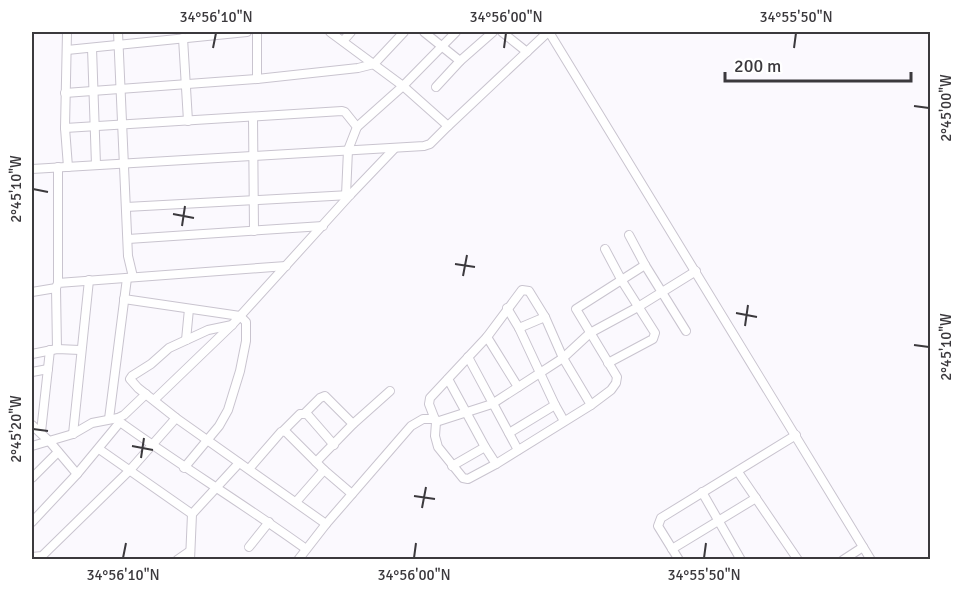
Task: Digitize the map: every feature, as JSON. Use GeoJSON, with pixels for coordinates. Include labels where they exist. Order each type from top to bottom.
{"type":"FeatureCollection","features":[{"type":"Feature","properties":{"kind":"street"},"geometry":{"type":"LineString","coordinates":[[41,432],[48,369],[53,350],[65,128],[67,32]]}},
{"type":"Feature","properties":{"kind":"street"},"geometry":{"type":"LineString","coordinates":[[32,522],[99,449],[116,420],[124,299],[130,278],[118,32]]}},
{"type":"Feature","properties":{"kind":"street"},"geometry":{"type":"LineString","coordinates":[[149,41],[156,32]]}},
{"type":"Feature","properties":{"kind":"street"},"geometry":{"type":"LineString","coordinates":[[67,50],[214,33],[247,32]]}},
{"type":"Feature","properties":{"kind":"street"},"geometry":{"type":"LineString","coordinates":[[256,79],[257,32]]}},
{"type":"Feature","properties":{"kind":"street"},"geometry":{"type":"LineString","coordinates":[[330,32],[403,86],[448,126]]}},
{"type":"Feature","properties":{"kind":"street"},"geometry":{"type":"LineString","coordinates":[[343,40],[351,32]]}},
{"type":"Feature","properties":{"kind":"street"},"geometry":{"type":"LineString","coordinates":[[65,93],[256,79],[358,68],[374,64],[404,32]]}},
{"type":"Feature","properties":{"kind":"street"},"geometry":{"type":"LineString","coordinates":[[424,32],[460,61]]}},
{"type":"Feature","properties":{"kind":"street"},"geometry":{"type":"LineString","coordinates":[[348,195],[348,150],[357,127],[403,86],[456,32]]}},
{"type":"Feature","properties":{"kind":"street"},"geometry":{"type":"LineString","coordinates":[[436,87],[460,61],[493,32]]}},
{"type":"Feature","properties":{"kind":"street"},"geometry":{"type":"LineString","coordinates":[[502,32],[527,52]]}},
{"type":"Feature","properties":{"kind":"street"},"geometry":{"type":"LineString","coordinates":[[32,169],[424,146],[430,144],[548,32],[871,560]]}},
{"type":"Feature","properties":{"kind":"street"},"geometry":{"type":"LineString","coordinates":[[183,38],[188,121]]}},
{"type":"Feature","properties":{"kind":"street"},"geometry":{"type":"LineString","coordinates":[[92,48],[96,165]]}},
{"type":"Feature","properties":{"kind":"street"},"geometry":{"type":"LineString","coordinates":[[65,128],[342,111],[357,127]]}},
{"type":"Feature","properties":{"kind":"street"},"geometry":{"type":"LineString","coordinates":[[252,117],[254,231]]}},
{"type":"Feature","properties":{"kind":"street"},"geometry":{"type":"LineString","coordinates":[[154,400],[232,325],[323,226],[348,195],[394,149]]}},
{"type":"Feature","properties":{"kind":"street"},"geometry":{"type":"LineString","coordinates":[[126,207],[348,195]]}},
{"type":"Feature","properties":{"kind":"street"},"geometry":{"type":"LineString","coordinates":[[128,239],[323,226]]}},
{"type":"Feature","properties":{"kind":"street"},"geometry":{"type":"LineString","coordinates":[[629,235],[686,331]]}},
{"type":"Feature","properties":{"kind":"street"},"geometry":{"type":"LineString","coordinates":[[605,249],[655,333],[655,336],[608,363]]}},
{"type":"Feature","properties":{"kind":"street"},"geometry":{"type":"LineString","coordinates":[[591,405],[563,358],[545,317],[529,291],[525,290],[522,290],[507,308],[487,337],[430,398],[429,404],[436,421],[435,441],[465,480],[496,464],[591,405],[611,390],[617,377],[576,312],[578,307],[622,281],[645,264]]}},
{"type":"Feature","properties":{"kind":"street"},"geometry":{"type":"LineString","coordinates":[[32,291],[89,280],[286,266]]}},
{"type":"Feature","properties":{"kind":"street"},"geometry":{"type":"LineString","coordinates":[[298,560],[351,494],[411,426],[423,419],[436,421],[466,414],[492,404],[540,375],[590,333],[696,271]]}},
{"type":"Feature","properties":{"kind":"street"},"geometry":{"type":"LineString","coordinates":[[73,434],[89,280]]}},
{"type":"Feature","properties":{"kind":"street"},"geometry":{"type":"LineString","coordinates":[[124,299],[240,316],[244,320],[246,328],[234,392],[219,426],[184,468]]}},
{"type":"Feature","properties":{"kind":"street"},"geometry":{"type":"LineString","coordinates":[[507,308],[564,421]]}},
{"type":"Feature","properties":{"kind":"street"},"geometry":{"type":"LineString","coordinates":[[186,340],[189,309]]}},
{"type":"Feature","properties":{"kind":"street"},"geometry":{"type":"LineString","coordinates":[[519,328],[545,317]]}},
{"type":"Feature","properties":{"kind":"street"},"geometry":{"type":"LineString","coordinates":[[232,325],[208,330],[169,348],[130,379],[176,418],[326,524]]}},
{"type":"Feature","properties":{"kind":"street"},"geometry":{"type":"LineString","coordinates":[[487,337],[518,387]]}},
{"type":"Feature","properties":{"kind":"street"},"geometry":{"type":"LineString","coordinates":[[32,354],[53,350],[80,350]]}},
{"type":"Feature","properties":{"kind":"street"},"geometry":{"type":"LineString","coordinates":[[468,357],[518,450]]}},
{"type":"Feature","properties":{"kind":"street"},"geometry":{"type":"LineString","coordinates":[[32,372],[48,369]]}},
{"type":"Feature","properties":{"kind":"street"},"geometry":{"type":"LineString","coordinates":[[448,379],[496,464]]}},
{"type":"Feature","properties":{"kind":"street"},"geometry":{"type":"LineString","coordinates":[[316,462],[353,424],[390,391]]}},
{"type":"Feature","properties":{"kind":"street"},"geometry":{"type":"LineString","coordinates":[[32,446],[73,434],[92,423],[116,420],[146,394]]}},
{"type":"Feature","properties":{"kind":"street"},"geometry":{"type":"LineString","coordinates":[[249,469],[300,414],[304,414],[325,396],[353,424]]}},
{"type":"Feature","properties":{"kind":"street"},"geometry":{"type":"LineString","coordinates":[[509,433],[555,405]]}},
{"type":"Feature","properties":{"kind":"street"},"geometry":{"type":"LineString","coordinates":[[304,414],[309,415],[334,445]]}},
{"type":"Feature","properties":{"kind":"street"},"geometry":{"type":"LineString","coordinates":[[32,557],[44,558],[130,470],[176,418]]}},
{"type":"Feature","properties":{"kind":"street"},"geometry":{"type":"LineString","coordinates":[[116,420],[306,549]]}},
{"type":"Feature","properties":{"kind":"street"},"geometry":{"type":"LineString","coordinates":[[32,425],[41,432],[77,474]]}},
{"type":"Feature","properties":{"kind":"street"},"geometry":{"type":"LineString","coordinates":[[283,431],[287,432],[351,494]]}},
{"type":"Feature","properties":{"kind":"street"},"geometry":{"type":"LineString","coordinates":[[679,560],[658,526],[658,520],[796,435]]}},
{"type":"Feature","properties":{"kind":"street"},"geometry":{"type":"LineString","coordinates":[[452,466],[485,447]]}},
{"type":"Feature","properties":{"kind":"street"},"geometry":{"type":"LineString","coordinates":[[99,449],[192,514]]}},
{"type":"Feature","properties":{"kind":"street"},"geometry":{"type":"LineString","coordinates":[[32,478],[58,452]]}},
{"type":"Feature","properties":{"kind":"street"},"geometry":{"type":"LineString","coordinates":[[177,560],[190,555],[192,514],[239,463]]}},
{"type":"Feature","properties":{"kind":"street"},"geometry":{"type":"LineString","coordinates":[[296,502],[324,470]]}},
{"type":"Feature","properties":{"kind":"street"},"geometry":{"type":"LineString","coordinates":[[738,472],[798,560]]}},
{"type":"Feature","properties":{"kind":"street"},"geometry":{"type":"LineString","coordinates":[[702,492],[741,560]]}},
{"type":"Feature","properties":{"kind":"street"},"geometry":{"type":"LineString","coordinates":[[672,549],[756,498]]}},
{"type":"Feature","properties":{"kind":"street"},"geometry":{"type":"LineString","coordinates":[[249,547],[269,522]]}},
{"type":"Feature","properties":{"kind":"street"},"geometry":{"type":"LineString","coordinates":[[843,560],[863,547]]}}]}
